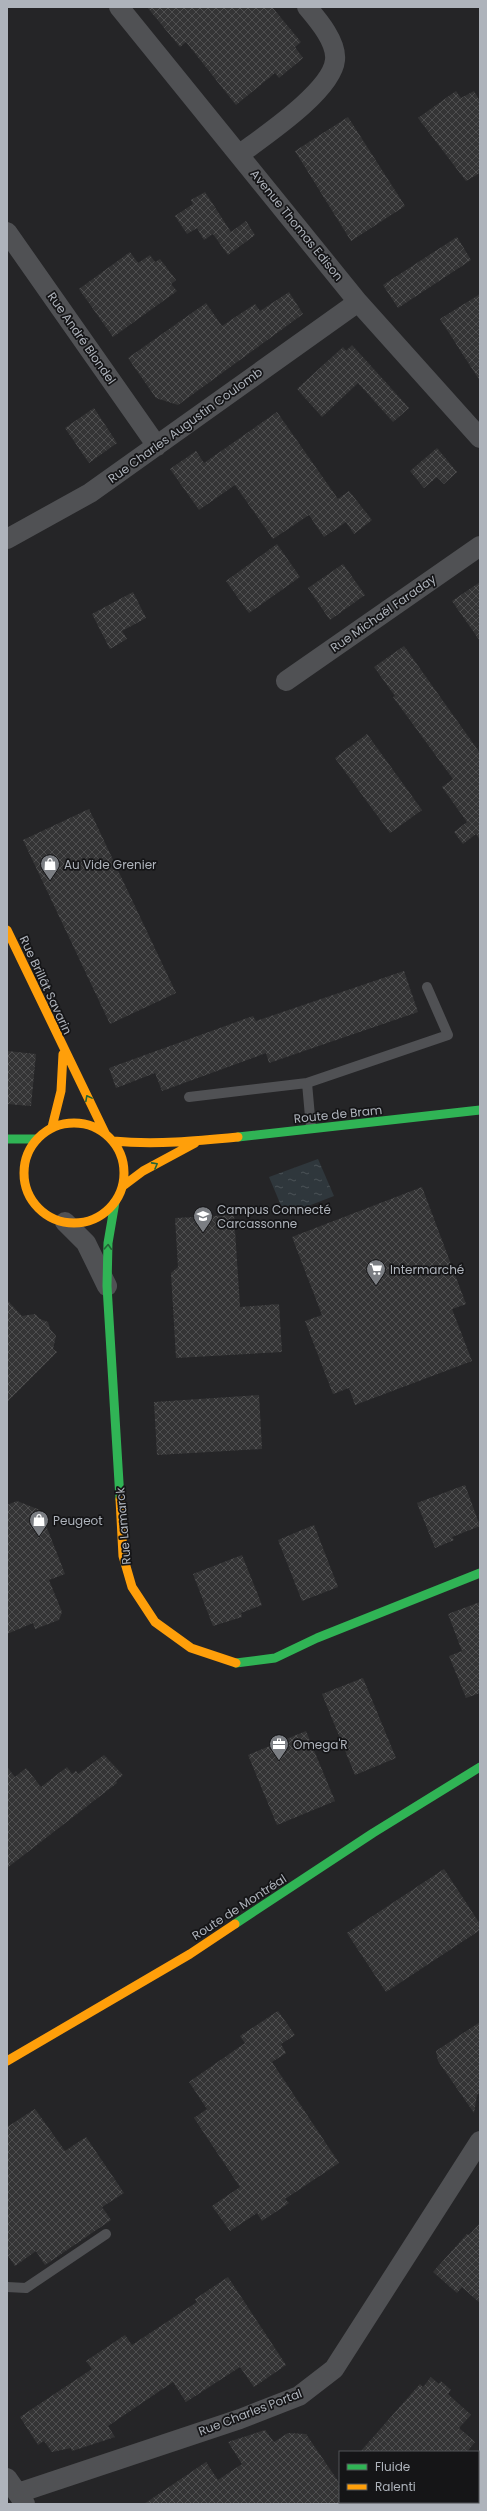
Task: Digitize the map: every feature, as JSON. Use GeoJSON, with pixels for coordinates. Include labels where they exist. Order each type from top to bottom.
{"type":"FeatureCollection","features":[{"type":"Feature","properties":{"kind":"main road","name":"Rue Brillât Savarin"},"geometry":{"type":"LineString","coordinates":[[7,930],[63,1050],[105,1133]]}},
{"type":"Feature","properties":{"kind":"main road","name":"Rue Brillât Savarin"},"geometry":{"type":"LineString","coordinates":[[52,1127],[59,1109],[64,1083],[63,1050]]}},
{"type":"Feature","properties":{"kind":"main road","name":"Route de Bram"},"geometry":{"type":"LineString","coordinates":[[113,1140],[134,1143],[198,1141],[480,1110]]}},
{"type":"Feature","properties":{"kind":"main road","name":"Route de Bram"},"geometry":{"type":"LineString","coordinates":[[66,1123],[80,1123],[93,1126],[105,1133],[113,1140],[121,1154],[124,1170],[123,1186],[115,1202],[105,1212],[93,1219],[79,1223],[65,1222],[52,1218],[41,1211],[32,1200],[26,1188],[25,1162],[37,1139],[52,1127],[66,1123]]}},
{"type":"Feature","properties":{"kind":"main road"},"geometry":{"type":"LineString","coordinates":[[7,1139],[37,1139]]}},
{"type":"Feature","properties":{"kind":"main road","name":"Route de Bram"},"geometry":{"type":"LineString","coordinates":[[123,1186],[143,1171],[198,1141]]}},
{"type":"Feature","properties":{"kind":"main road","name":"Route de Bram"},"geometry":{"type":"LineString","coordinates":[[16,1180],[26,1188]]}},
{"type":"Feature","properties":{"kind":"main road","name":"Rue Lamarck"},"geometry":{"type":"LineString","coordinates":[[115,1202],[108,1243],[107,1286],[123,1556],[132,1587],[155,1622],[191,1648],[232,1663],[275,1658],[317,1638],[480,1573]]}},
{"type":"Feature","properties":{"kind":"main road","name":"Route de Montréal"},"geometry":{"type":"LineString","coordinates":[[7,2061],[190,1954],[373,1833],[480,1767]]}},
{"type":"Feature","properties":{"kind":"street","name":"Avenue Thomas Edison"},"geometry":{"type":"LineString","coordinates":[[119,7],[240,154],[358,302],[480,438]]}},
{"type":"Feature","properties":{"kind":"street"},"geometry":{"type":"LineString","coordinates":[[240,154],[302,106],[323,86],[335,60],[328,32],[307,7]]}},
{"type":"Feature","properties":{"kind":"street","name":"Rue André Blondel"},"geometry":{"type":"LineString","coordinates":[[7,232],[157,446]]}},
{"type":"Feature","properties":{"kind":"street","name":"Rue Charles Augustin Coulomb"},"geometry":{"type":"LineString","coordinates":[[7,539],[90,493],[358,302]]}},
{"type":"Feature","properties":{"kind":"street","name":"Rue Michaël Faraday"},"geometry":{"type":"LineString","coordinates":[[286,682],[480,546]]}},
{"type":"Feature","properties":{"kind":"street","name":"Rue Lamarck"},"geometry":{"type":"LineString","coordinates":[[65,1222],[86,1243],[107,1286]]}},
{"type":"Feature","properties":{"kind":"street","name":"Rue Charles Portal"},"geometry":{"type":"LineString","coordinates":[[17,2492],[240,2419],[305,2391],[334,2369],[480,2142]]}},
{"type":"Feature","properties":{"kind":"lane"},"geometry":{"type":"LineString","coordinates":[[189,1097],[307,1083],[448,1035],[427,986]]}},
{"type":"Feature","properties":{"kind":"lane"},"geometry":{"type":"LineString","coordinates":[[307,1083],[311,1128]]}},
{"type":"Feature","properties":{"kind":"lane"},"geometry":{"type":"LineString","coordinates":[[7,2287],[26,2288],[106,2234]]}},
{"type":"Feature","properties":{"kind":"shaded area"},"geometry":{"type":"Polygon","coordinates":[[[7,7],[480,7],[480,2504],[7,2504],[7,7]]]}},
{"type":"Feature","properties":{"kind":"water"},"geometry":{"type":"Polygon","coordinates":[[[318,1159],[334,1196],[285,1215],[269,1177],[318,1159]]]}},
{"type":"Feature","properties":{"kind":"building"},"geometry":{"type":"Polygon","coordinates":[[[147,7],[272,7],[301,42],[295,47],[303,58],[279,78],[275,73],[236,105],[186,42],[180,47],[147,7]]]}},
{"type":"Feature","properties":{"kind":"building"},"geometry":{"type":"Polygon","coordinates":[[[456,91],[461,98],[474,91],[480,101],[480,173],[466,181],[418,118],[456,91]]]}},
{"type":"Feature","properties":{"kind":"building"},"geometry":{"type":"Polygon","coordinates":[[[348,117],[405,206],[351,241],[295,151],[348,117]]]}},
{"type":"Feature","properties":{"kind":"building"},"geometry":{"type":"Polygon","coordinates":[[[205,192],[231,232],[246,221],[255,235],[228,255],[213,234],[204,240],[197,228],[187,234],[175,216],[193,204],[191,200],[205,192]]]}},
{"type":"Feature","properties":{"kind":"building"},"geometry":{"type":"Polygon","coordinates":[[[457,237],[471,260],[398,308],[383,285],[457,237]]]}},
{"type":"Feature","properties":{"kind":"building"},"geometry":{"type":"Polygon","coordinates":[[[130,252],[138,263],[150,255],[155,262],[160,259],[176,280],[171,284],[177,291],[113,337],[79,289],[130,252]]]}},
{"type":"Feature","properties":{"kind":"building"},"geometry":{"type":"Polygon","coordinates":[[[289,292],[303,314],[178,405],[156,398],[128,358],[206,303],[222,326],[255,304],[260,311],[289,292]]]}},
{"type":"Feature","properties":{"kind":"building"},"geometry":{"type":"Polygon","coordinates":[[[480,294],[480,381],[440,319],[480,294]]]}},
{"type":"Feature","properties":{"kind":"building"},"geometry":{"type":"Polygon","coordinates":[[[352,345],[409,408],[393,422],[358,383],[322,417],[297,389],[343,347],[346,351],[352,345]]]}},
{"type":"Feature","properties":{"kind":"building"},"geometry":{"type":"Polygon","coordinates":[[[94,408],[117,443],[89,463],[65,428],[94,408]]]}},
{"type":"Feature","properties":{"kind":"building"},"geometry":{"type":"Polygon","coordinates":[[[277,412],[338,499],[349,491],[372,520],[354,534],[346,522],[324,537],[309,515],[273,539],[235,485],[199,510],[170,469],[196,451],[204,463],[277,412]]]}},
{"type":"Feature","properties":{"kind":"building"},"geometry":{"type":"Polygon","coordinates":[[[437,448],[457,472],[444,484],[437,477],[424,488],[410,471],[437,448]]]}},
{"type":"Feature","properties":{"kind":"building"},"geometry":{"type":"Polygon","coordinates":[[[277,544],[300,577],[249,613],[226,581],[277,544]]]}},
{"type":"Feature","properties":{"kind":"building"},"geometry":{"type":"Polygon","coordinates":[[[343,564],[365,595],[330,620],[308,588],[343,564]]]}},
{"type":"Feature","properties":{"kind":"building"},"geometry":{"type":"Polygon","coordinates":[[[480,582],[480,641],[452,601],[480,582]]]}},
{"type":"Feature","properties":{"kind":"building"},"geometry":{"type":"Polygon","coordinates":[[[133,592],[146,618],[122,631],[127,639],[110,649],[92,614],[133,592]]]}},
{"type":"Feature","properties":{"kind":"building"},"geometry":{"type":"Polygon","coordinates":[[[404,646],[480,753],[480,840],[476,834],[463,844],[454,832],[467,822],[442,787],[453,779],[393,697],[395,696],[374,667],[404,646]]]}},
{"type":"Feature","properties":{"kind":"building"},"geometry":{"type":"Polygon","coordinates":[[[367,734],[422,810],[390,833],[335,758],[367,734]]]}},
{"type":"Feature","properties":{"kind":"building"},"geometry":{"type":"Polygon","coordinates":[[[89,809],[176,993],[110,1024],[23,840],[89,809]]]}},
{"type":"Feature","properties":{"kind":"building"},"geometry":{"type":"Polygon","coordinates":[[[404,971],[418,1012],[269,1063],[266,1053],[162,1091],[155,1073],[116,1088],[109,1068],[253,1016],[256,1021],[404,971]]]}},
{"type":"Feature","properties":{"kind":"building"},"geometry":{"type":"Polygon","coordinates":[[[7,1051],[36,1054],[31,1106],[7,1104],[7,1051]]]}},
{"type":"Feature","properties":{"kind":"building"},"geometry":{"type":"Polygon","coordinates":[[[422,1187],[466,1304],[452,1309],[472,1361],[355,1405],[349,1388],[333,1394],[305,1321],[322,1315],[292,1237],[422,1187]]]}},
{"type":"Feature","properties":{"kind":"building"},"geometry":{"type":"Polygon","coordinates":[[[234,1215],[240,1307],[279,1304],[282,1352],[176,1358],[171,1273],[178,1267],[175,1218],[234,1215]]]}},
{"type":"Feature","properties":{"kind":"building"},"geometry":{"type":"Polygon","coordinates":[[[7,1300],[22,1316],[35,1314],[40,1319],[48,1322],[50,1329],[56,1336],[53,1349],[57,1352],[7,1402],[7,1300]]]}},
{"type":"Feature","properties":{"kind":"building"},"geometry":{"type":"Polygon","coordinates":[[[259,1395],[262,1449],[157,1455],[154,1402],[259,1395]]]}},
{"type":"Feature","properties":{"kind":"building"},"geometry":{"type":"Polygon","coordinates":[[[465,1485],[480,1526],[452,1537],[454,1540],[435,1548],[417,1503],[465,1485]]]}},
{"type":"Feature","properties":{"kind":"building"},"geometry":{"type":"Polygon","coordinates":[[[17,1501],[40,1510],[65,1574],[49,1580],[62,1612],[59,1620],[35,1629],[33,1623],[7,1634],[7,1505],[17,1501]]]}},
{"type":"Feature","properties":{"kind":"building"},"geometry":{"type":"Polygon","coordinates":[[[314,1525],[338,1587],[302,1601],[278,1540],[314,1525]]]}},
{"type":"Feature","properties":{"kind":"building"},"geometry":{"type":"Polygon","coordinates":[[[242,1555],[262,1605],[241,1613],[242,1617],[213,1626],[193,1574],[242,1555]]]}},
{"type":"Feature","properties":{"kind":"building"},"geometry":{"type":"Polygon","coordinates":[[[480,1602],[480,1693],[466,1698],[449,1656],[462,1651],[448,1614],[480,1602]]]}},
{"type":"Feature","properties":{"kind":"building"},"geometry":{"type":"Polygon","coordinates":[[[363,1678],[396,1758],[355,1775],[322,1694],[363,1678]]]}},
{"type":"Feature","properties":{"kind":"building"},"geometry":{"type":"Polygon","coordinates":[[[306,1731],[335,1801],[277,1825],[248,1755],[306,1731]]]}},
{"type":"Feature","properties":{"kind":"building"},"geometry":{"type":"Polygon","coordinates":[[[104,1755],[123,1775],[116,1781],[117,1783],[7,1868],[7,1767],[15,1777],[26,1768],[41,1787],[67,1767],[72,1774],[76,1771],[78,1774],[104,1755]]]}},
{"type":"Feature","properties":{"kind":"building"},"geometry":{"type":"Polygon","coordinates":[[[444,1869],[480,1924],[480,1930],[386,1992],[347,1933],[444,1869]]]}},
{"type":"Feature","properties":{"kind":"building"},"geometry":{"type":"Polygon","coordinates":[[[278,2011],[295,2035],[281,2044],[286,2053],[272,2062],[339,2163],[285,2199],[289,2203],[262,2221],[257,2213],[230,2231],[212,2206],[240,2187],[194,2118],[207,2109],[189,2082],[245,2043],[240,2036],[278,2011]]]}},
{"type":"Feature","properties":{"kind":"building"},"geometry":{"type":"Polygon","coordinates":[[[480,2022],[480,2093],[477,2095],[474,2113],[438,2061],[436,2051],[480,2022]]]}},
{"type":"Feature","properties":{"kind":"building"},"geometry":{"type":"Polygon","coordinates":[[[35,2109],[65,2151],[86,2137],[124,2193],[102,2207],[111,2220],[45,2265],[36,2251],[15,2266],[7,2254],[7,2127],[35,2109]]]}},
{"type":"Feature","properties":{"kind":"building"},"geometry":{"type":"Polygon","coordinates":[[[480,2223],[480,2303],[462,2287],[457,2293],[433,2272],[467,2234],[469,2235],[480,2223]]]}},
{"type":"Feature","properties":{"kind":"building"},"geometry":{"type":"Polygon","coordinates":[[[228,2277],[286,2365],[254,2387],[240,2367],[186,2402],[173,2382],[108,2426],[115,2437],[72,2451],[71,2448],[52,2452],[44,2441],[38,2445],[20,2417],[92,2369],[86,2361],[125,2335],[132,2345],[197,2302],[195,2299],[228,2277]]]}},
{"type":"Feature","properties":{"kind":"building"},"geometry":{"type":"Polygon","coordinates":[[[431,2377],[439,2384],[441,2381],[451,2390],[448,2394],[471,2415],[459,2428],[475,2442],[468,2451],[361,2451],[420,2384],[423,2387],[431,2377]]]}},
{"type":"Feature","properties":{"kind":"building"},"geometry":{"type":"Polygon","coordinates":[[[265,2430],[274,2442],[288,2433],[306,2434],[339,2483],[340,2504],[144,2504],[206,2462],[218,2480],[242,2464],[228,2442],[265,2430]]]}},
{"type":"Feature","properties":{"kind":"traffic: fast"},"geometry":{"type":"LineString","coordinates":[[238,1137],[480,1110]]}},
{"type":"Feature","properties":{"kind":"traffic: fast"},"geometry":{"type":"LineString","coordinates":[[7,1139],[37,1139]]}},
{"type":"Feature","properties":{"kind":"traffic: fast"},"geometry":{"type":"LineString","coordinates":[[115,1202],[108,1243],[107,1286],[120,1499]]}},
{"type":"Feature","properties":{"kind":"traffic: fast"},"geometry":{"type":"LineString","coordinates":[[236,1663],[275,1658],[317,1638],[480,1573]]}},
{"type":"Feature","properties":{"kind":"traffic: fast"},"geometry":{"type":"LineString","coordinates":[[235,1924],[373,1833],[480,1767]]}},
{"type":"Feature","properties":{"kind":"traffic: slow"},"geometry":{"type":"LineString","coordinates":[[7,930],[105,1133]]}},
{"type":"Feature","properties":{"kind":"traffic: slow"},"geometry":{"type":"LineString","coordinates":[[52,1127],[61,1091],[63,1054]]}},
{"type":"Feature","properties":{"kind":"traffic: slow"},"geometry":{"type":"LineString","coordinates":[[74,1123],[84,1124],[102,1131],[116,1145],[123,1163],[124,1173],[123,1183],[116,1201],[102,1215],[84,1222],[74,1223],[64,1222],[46,1215],[32,1201],[25,1183],[24,1173],[25,1163],[32,1145],[46,1131],[64,1124],[74,1123]]}},
{"type":"Feature","properties":{"kind":"traffic: slow"},"geometry":{"type":"LineString","coordinates":[[113,1141],[160,1143],[238,1137]]}},
{"type":"Feature","properties":{"kind":"traffic: slow"},"geometry":{"type":"LineString","coordinates":[[123,1186],[143,1171],[195,1143]]}},
{"type":"Feature","properties":{"kind":"traffic: slow"},"geometry":{"type":"LineString","coordinates":[[120,1499],[123,1556],[132,1587],[155,1622],[191,1648],[236,1663]]}},
{"type":"Feature","properties":{"kind":"traffic: slow"},"geometry":{"type":"LineString","coordinates":[[7,2061],[190,1954],[235,1924]]}},
{"type":"Feature","properties":{"kind":"place","name":"Au Vide Grenier"},"geometry":{"type":"Point","coordinates":[50,881]}},
{"type":"Feature","properties":{"kind":"place","name":"Campus Connecté Carcassonne"},"geometry":{"type":"Point","coordinates":[203,1233]}},
{"type":"Feature","properties":{"kind":"place","name":"Intermarché"},"geometry":{"type":"Point","coordinates":[376,1286]}},
{"type":"Feature","properties":{"kind":"place","name":"Peugeot"},"geometry":{"type":"Point","coordinates":[39,1537]}},
{"type":"Feature","properties":{"kind":"place","name":"Omega'R"},"geometry":{"type":"Point","coordinates":[279,1761]}}]}
